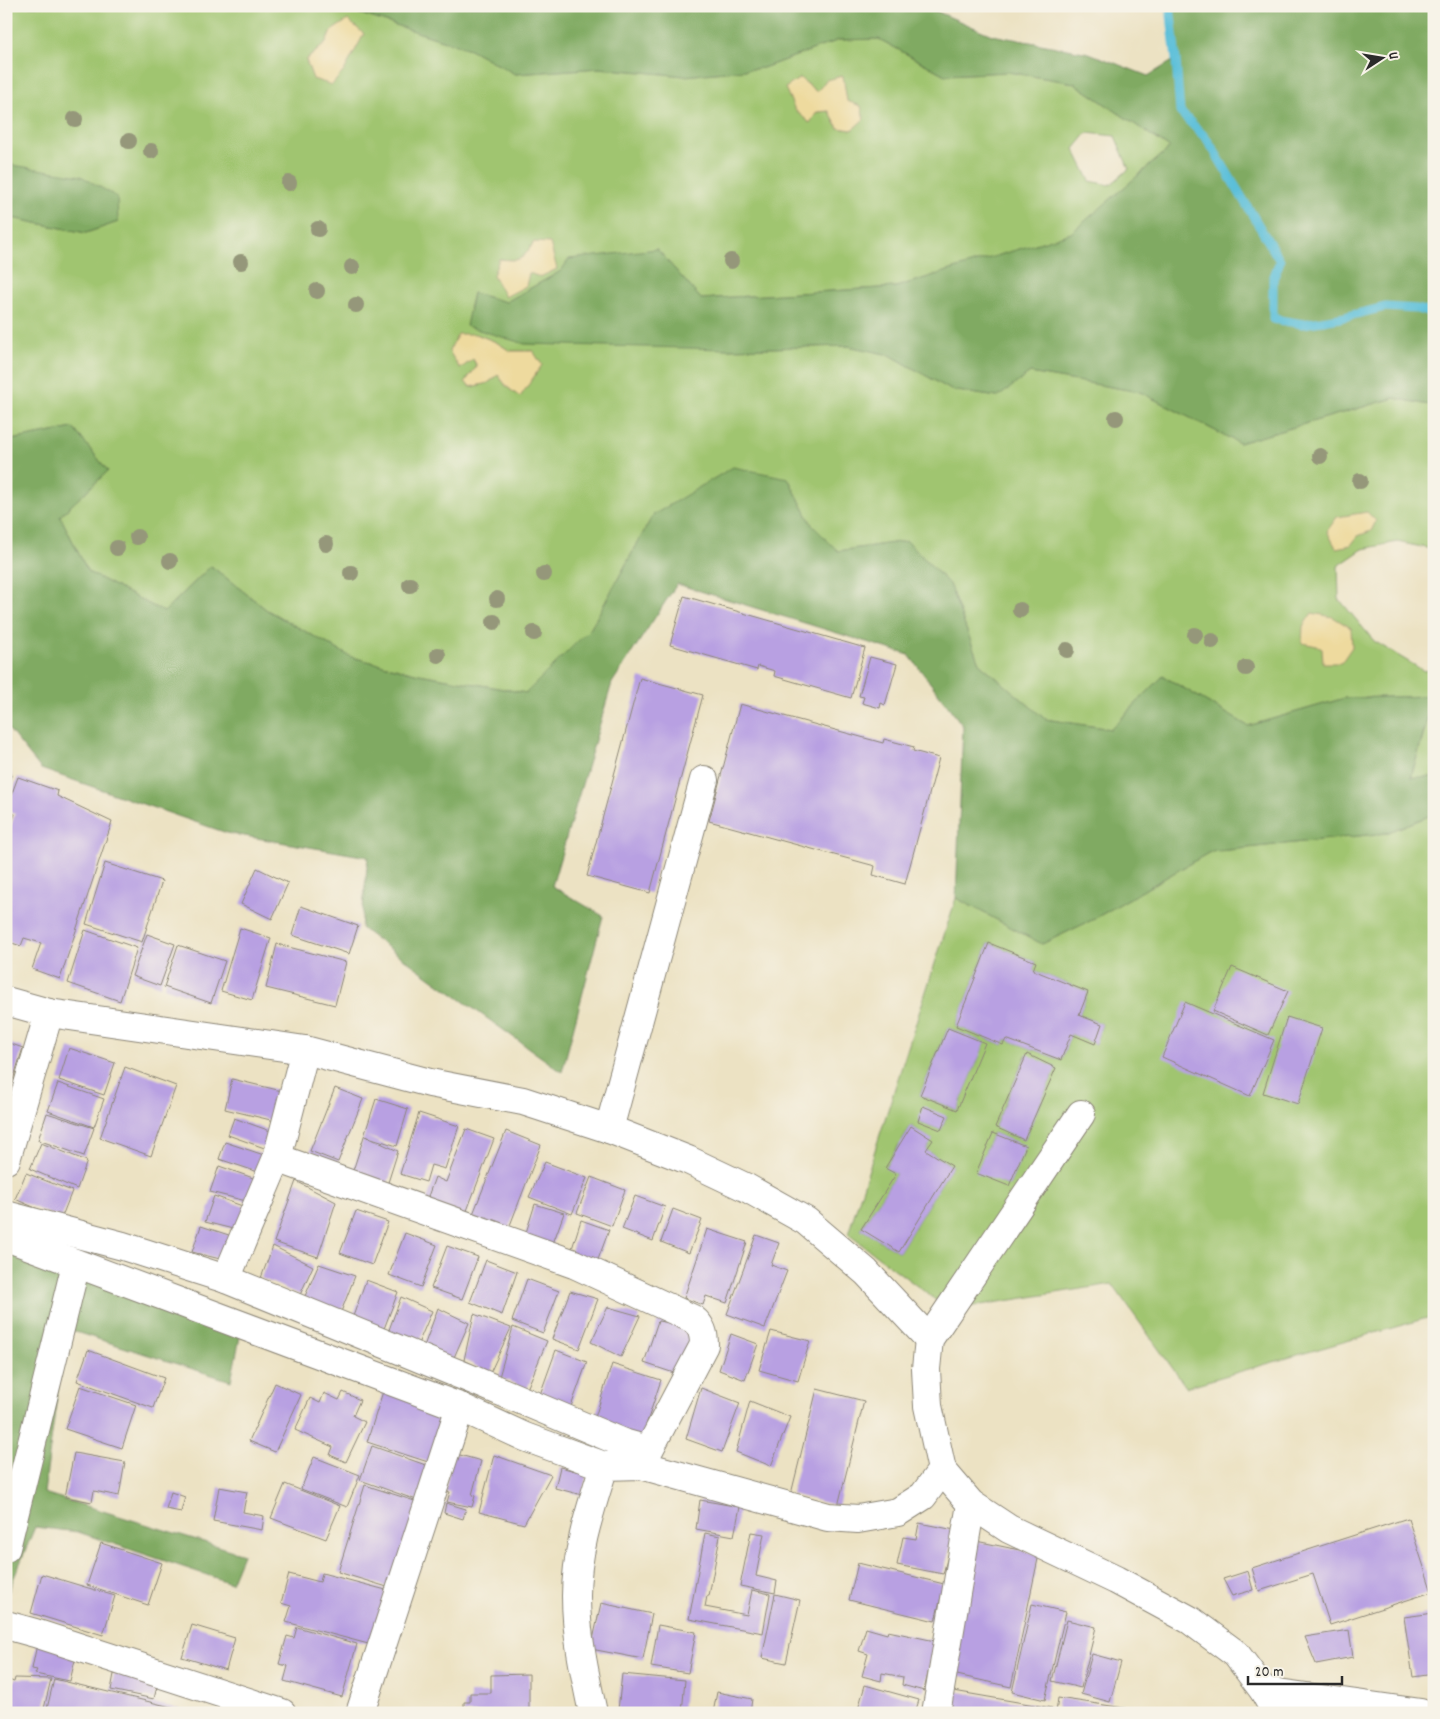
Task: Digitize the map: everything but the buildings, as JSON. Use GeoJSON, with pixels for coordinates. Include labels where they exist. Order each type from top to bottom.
{"type":"FeatureCollection","features":[{"type":"Feature","properties":{"kind":"street"},"geometry":{"type":"LineString","coordinates":[[610,1129],[704,780]]}},
{"type":"Feature","properties":{"kind":"street"},"geometry":{"type":"LineString","coordinates":[[6,1001],[49,1012],[304,1050],[430,1083],[523,1102],[610,1129],[688,1160],[747,1188],[806,1221],[866,1272],[929,1339]]}},
{"type":"Feature","properties":{"kind":"street"},"geometry":{"type":"LineString","coordinates":[[6,1160],[49,1012]]}},
{"type":"Feature","properties":{"kind":"street"},"geometry":{"type":"LineString","coordinates":[[226,1279],[277,1158],[304,1050]]}},
{"type":"Feature","properties":{"kind":"street"},"geometry":{"type":"LineString","coordinates":[[1082,1114],[929,1339],[926,1369],[928,1406],[942,1470],[971,1504],[1009,1529],[1116,1580],[1190,1620],[1236,1654],[1270,1702],[1421,1713]]}},
{"type":"Feature","properties":{"kind":"street"},"geometry":{"type":"LineString","coordinates":[[6,1237],[460,1407],[525,1437],[604,1466],[644,1457],[704,1345],[702,1329],[693,1319],[574,1264],[277,1158]]}},
{"type":"Feature","properties":{"kind":"street"},"geometry":{"type":"LineString","coordinates":[[6,1215],[123,1246],[226,1279],[623,1443],[644,1457],[828,1517],[858,1519],[898,1512],[923,1496],[942,1470]]}},
{"type":"Feature","properties":{"kind":"street"},"geometry":{"type":"LineString","coordinates":[[6,1548],[76,1264]]}},
{"type":"Feature","properties":{"kind":"street"},"geometry":{"type":"LineString","coordinates":[[360,1713],[460,1407]]}},
{"type":"Feature","properties":{"kind":"street"},"geometry":{"type":"LineString","coordinates":[[593,1713],[579,1638],[576,1596],[585,1527],[604,1466]]}},
{"type":"Feature","properties":{"kind":"street"},"geometry":{"type":"LineString","coordinates":[[936,1713],[971,1504]]}},
{"type":"Feature","properties":{"kind":"street"},"geometry":{"type":"LineString","coordinates":[[6,1625],[282,1713]]}},
{"type":"Feature","properties":{"kind":"green space"},"geometry":{"type":"Polygon","coordinates":[[[6,6],[336,6],[470,49],[515,74],[599,68],[685,76],[763,68],[839,40],[879,39],[945,75],[1008,72],[1074,83],[1170,148],[1072,233],[896,287],[701,299],[657,249],[561,271],[506,302],[473,293],[469,309],[727,349],[848,346],[890,355],[951,390],[997,397],[1030,373],[1140,392],[1239,443],[1394,398],[1434,406],[1434,551],[1397,542],[1363,549],[1338,566],[1339,599],[1374,641],[1424,671],[1434,669],[1434,696],[1345,698],[1248,726],[1163,676],[1111,729],[1045,719],[979,663],[949,584],[907,541],[838,551],[812,525],[788,478],[653,515],[591,628],[526,693],[419,674],[351,657],[267,610],[211,566],[164,612],[88,572],[60,516],[108,471],[73,428],[6,441],[6,254],[12,218],[86,233],[118,222],[6,164],[6,6]],[[331,31],[326,43],[306,60],[314,79],[331,31]],[[800,78],[809,123],[817,112],[829,111],[838,128],[852,130],[817,92],[800,78]],[[1087,133],[1074,149],[1090,181],[1110,185],[1129,169],[1115,136],[1087,133]],[[534,242],[526,253],[517,260],[499,259],[505,296],[534,242]],[[476,334],[459,369],[473,359],[477,367],[465,381],[471,387],[488,383],[498,375],[507,387],[520,397],[531,379],[532,351],[510,351],[496,342],[476,334]]]}},
{"type":"Feature","properties":{"kind":"green space"},"geometry":{"type":"Polygon","coordinates":[[[336,6],[924,6],[992,35],[1089,53],[1148,76],[1176,59],[1170,6],[1434,6],[1434,406],[1394,398],[1239,443],[1140,392],[1030,373],[998,397],[951,390],[890,355],[848,346],[727,349],[525,344],[466,326],[473,293],[506,302],[561,271],[569,259],[657,249],[701,299],[896,287],[1071,233],[1170,148],[1074,83],[1008,72],[945,75],[879,39],[839,40],[763,68],[685,76],[599,68],[515,74],[470,49],[336,6]]]}},
{"type":"Feature","properties":{"kind":"green space"},"geometry":{"type":"Polygon","coordinates":[[[6,164],[81,176],[117,197],[118,222],[86,233],[12,218],[6,254],[6,164]]]}},
{"type":"Feature","properties":{"kind":"green space"},"geometry":{"type":"Polygon","coordinates":[[[73,428],[108,471],[60,516],[88,572],[164,612],[211,566],[267,610],[351,657],[419,674],[526,693],[591,628],[653,515],[733,467],[788,478],[812,525],[838,551],[907,541],[949,584],[979,663],[1045,719],[1111,729],[1163,676],[1248,726],[1345,698],[1434,696],[1411,777],[1434,777],[1434,814],[1386,833],[1210,852],[1092,920],[1042,944],[956,898],[963,726],[909,655],[677,584],[612,683],[552,886],[603,916],[562,1072],[361,928],[368,857],[227,833],[41,769],[6,726],[6,441],[73,428]]]}},
{"type":"Feature","properties":{"kind":"green space"},"geometry":{"type":"Polygon","coordinates":[[[1434,699],[1434,777],[1411,778],[1434,699]]]}},
{"type":"Feature","properties":{"kind":"green space"},"geometry":{"type":"Polygon","coordinates":[[[1434,814],[1434,1316],[1186,1387],[1112,1284],[949,1310],[848,1234],[956,898],[1042,944],[1092,920],[1210,852],[1386,833],[1434,814]],[[989,943],[956,1026],[1003,1045],[1006,1039],[1061,1060],[1071,1034],[1095,1044],[1102,1024],[1079,1015],[1088,992],[1033,970],[1036,962],[989,943]],[[948,1028],[920,1095],[957,1110],[985,1043],[948,1028]],[[1026,1055],[995,1126],[1024,1140],[1056,1068],[1026,1055]],[[947,1116],[918,1121],[941,1130],[947,1116]],[[911,1126],[885,1167],[896,1174],[861,1229],[899,1252],[952,1166],[926,1150],[932,1140],[911,1126]],[[993,1133],[977,1172],[1009,1186],[1025,1146],[993,1133]]]}},
{"type":"Feature","properties":{"kind":"green space"},"geometry":{"type":"Polygon","coordinates":[[[6,1243],[242,1327],[231,1381],[66,1329],[44,1493],[243,1554],[231,1583],[78,1532],[35,1527],[6,1597],[6,1243]]]}},
{"type":"Feature","properties":{"kind":"sand"},"geometry":{"type":"Polygon","coordinates":[[[348,20],[364,34],[344,71],[332,85],[313,79],[306,60],[326,43],[331,31],[348,20]]]}},
{"type":"Feature","properties":{"kind":"sand"},"geometry":{"type":"Polygon","coordinates":[[[843,76],[847,101],[861,106],[864,119],[852,130],[838,128],[829,111],[817,112],[810,123],[795,110],[785,88],[800,78],[817,92],[826,80],[843,76]]]}},
{"type":"Feature","properties":{"kind":"sand"},"geometry":{"type":"Polygon","coordinates":[[[534,242],[550,243],[557,269],[540,277],[529,273],[526,286],[505,297],[493,275],[499,259],[517,260],[526,253],[534,242]]]}},
{"type":"Feature","properties":{"kind":"sand"},"geometry":{"type":"Polygon","coordinates":[[[458,334],[476,334],[496,342],[510,351],[533,351],[542,365],[520,397],[507,387],[498,375],[488,383],[471,387],[465,382],[477,366],[473,359],[460,369],[449,351],[458,334]]]}},
{"type":"Feature","properties":{"kind":"sand"},"geometry":{"type":"Polygon","coordinates":[[[1367,512],[1376,521],[1371,531],[1358,536],[1351,545],[1336,548],[1327,531],[1337,517],[1367,512]]]}},
{"type":"Feature","properties":{"kind":"sand"},"geometry":{"type":"Polygon","coordinates":[[[1312,613],[1333,617],[1351,628],[1352,647],[1341,663],[1323,663],[1322,649],[1302,643],[1303,626],[1312,613]]]}},
{"type":"Feature","properties":{"kind":"waterway"},"geometry":{"type":"LineString","coordinates":[[1170,6],[1180,112],[1207,139],[1280,261],[1273,279],[1273,319],[1303,324],[1340,318],[1385,307],[1417,309],[1434,314]]}}]}
